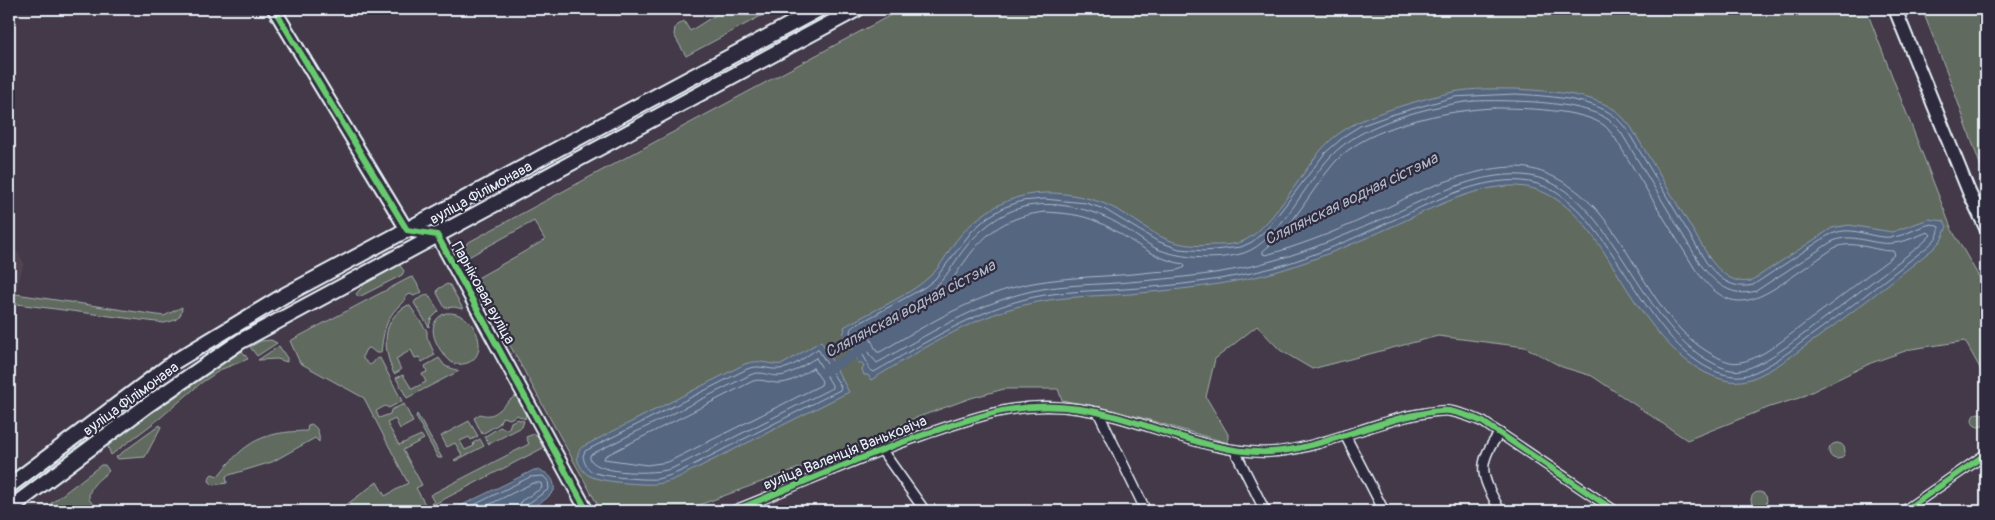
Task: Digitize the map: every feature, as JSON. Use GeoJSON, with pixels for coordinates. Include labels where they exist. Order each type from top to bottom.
{"type":"FeatureCollection","features":[{"type":"Feature","properties":{"kind":"main road","name":"вуліца Філімонава"},"geometry":{"type":"LineString","coordinates":[[9,509],[149,404],[241,341],[857,9]]}},
{"type":"Feature","properties":{"kind":"main road","name":"вуліца Філімонава"},"geometry":{"type":"LineString","coordinates":[[9,486],[155,376],[196,348],[285,295],[816,11]]}},
{"type":"Feature","properties":{"kind":"main road"},"geometry":{"type":"LineString","coordinates":[[816,11],[822,28]]}},
{"type":"Feature","properties":{"kind":"main road"},"geometry":{"type":"LineString","coordinates":[[622,114],[630,131]]}},
{"type":"Feature","properties":{"kind":"street"},"geometry":{"type":"LineString","coordinates":[[274,9],[407,230]]}},
{"type":"Feature","properties":{"kind":"street"},"geometry":{"type":"LineString","coordinates":[[1895,9],[1969,192],[1986,228]]}},
{"type":"Feature","properties":{"kind":"street","name":"Парніковая вуліца"},"geometry":{"type":"LineString","coordinates":[[407,230],[437,235],[587,511]]}},
{"type":"Feature","properties":{"kind":"street","name":"вуліца Валенція Ваньковіча"},"geometry":{"type":"LineString","coordinates":[[733,511],[882,449],[983,414],[1027,407],[1062,407],[1098,412],[1235,451],[1270,452],[1291,450],[1391,420],[1437,411],[1464,414],[1483,422],[1615,511]]}},
{"type":"Feature","properties":{"kind":"street"},"geometry":{"type":"LineString","coordinates":[[1098,412],[1146,511]]}},
{"type":"Feature","properties":{"kind":"street"},"geometry":{"type":"LineString","coordinates":[[1500,433],[1492,442],[1483,461],[1486,483],[1500,511]]}},
{"type":"Feature","properties":{"kind":"street"},"geometry":{"type":"LineString","coordinates":[[1345,434],[1384,511]]}},
{"type":"Feature","properties":{"kind":"street"},"geometry":{"type":"LineString","coordinates":[[882,449],[925,511]]}},
{"type":"Feature","properties":{"kind":"street"},"geometry":{"type":"LineString","coordinates":[[1235,451],[1265,511]]}},
{"type":"Feature","properties":{"kind":"street"},"geometry":{"type":"LineString","coordinates":[[1904,511],[1986,454]]}},
{"type":"Feature","properties":{"kind":"shaded area"},"geometry":{"type":"Polygon","coordinates":[[[718,9],[774,9],[686,56],[674,35],[675,27],[684,21],[690,31],[720,12],[718,9]]]}},
{"type":"Feature","properties":{"kind":"shaded area"},"geometry":{"type":"Polygon","coordinates":[[[902,9],[1866,9],[1952,230],[1986,289],[1986,379],[1965,341],[1911,349],[1871,363],[1799,398],[1770,407],[1687,440],[1592,376],[1562,367],[1525,347],[1438,336],[1312,369],[1280,350],[1257,326],[1215,359],[1206,397],[1228,434],[1228,443],[1139,417],[1062,400],[1058,389],[1004,389],[971,398],[910,420],[872,441],[683,511],[601,511],[474,280],[545,240],[534,221],[463,260],[460,254],[467,243],[902,9]]]}},
{"type":"Feature","properties":{"kind":"shaded area"},"geometry":{"type":"Polygon","coordinates":[[[1922,9],[1986,9],[1986,181],[1950,80],[1922,9]]]}},
{"type":"Feature","properties":{"kind":"shaded area"},"geometry":{"type":"Polygon","coordinates":[[[9,238],[24,263],[15,293],[9,292],[9,238]]]}},
{"type":"Feature","properties":{"kind":"shaded area"},"geometry":{"type":"Polygon","coordinates":[[[399,264],[404,271],[402,275],[359,297],[356,294],[367,281],[399,264]]]}},
{"type":"Feature","properties":{"kind":"shaded area"},"geometry":{"type":"Polygon","coordinates":[[[413,277],[422,292],[414,296],[410,294],[405,297],[406,299],[394,311],[385,329],[381,353],[376,353],[370,348],[366,349],[363,359],[370,365],[380,358],[402,401],[389,408],[385,406],[376,411],[379,418],[390,414],[391,410],[404,404],[413,422],[400,429],[395,419],[387,423],[399,445],[421,435],[424,439],[403,450],[422,485],[416,488],[426,506],[434,502],[430,495],[529,444],[526,437],[534,434],[538,437],[543,448],[421,511],[338,511],[377,482],[385,496],[408,483],[364,398],[300,363],[290,341],[413,277]]]}},
{"type":"Feature","properties":{"kind":"shaded area"},"geometry":{"type":"Polygon","coordinates":[[[447,284],[450,285],[463,309],[445,308],[437,293],[438,289],[447,284]]]}},
{"type":"Feature","properties":{"kind":"shaded area"},"geometry":{"type":"Polygon","coordinates":[[[9,293],[164,316],[182,307],[182,311],[177,319],[164,323],[9,303],[9,293]]]}},
{"type":"Feature","properties":{"kind":"shaded area"},"geometry":{"type":"Polygon","coordinates":[[[428,294],[439,311],[431,319],[429,327],[414,303],[428,294]]]}},
{"type":"Feature","properties":{"kind":"shaded area"},"geometry":{"type":"Polygon","coordinates":[[[408,305],[427,331],[427,337],[435,355],[422,362],[419,357],[415,358],[411,350],[396,359],[401,370],[394,374],[388,355],[386,336],[392,319],[408,305]]]}},
{"type":"Feature","properties":{"kind":"shaded area"},"geometry":{"type":"Polygon","coordinates":[[[446,313],[458,315],[468,320],[475,329],[479,349],[475,358],[467,363],[454,364],[438,346],[433,331],[434,324],[438,318],[446,313]]]}},
{"type":"Feature","properties":{"kind":"shaded area"},"geometry":{"type":"Polygon","coordinates":[[[271,340],[277,343],[257,356],[250,347],[261,341],[271,340]]]}},
{"type":"Feature","properties":{"kind":"shaded area"},"geometry":{"type":"Polygon","coordinates":[[[279,346],[287,358],[287,362],[277,359],[258,360],[279,346]]]}},
{"type":"Feature","properties":{"kind":"shaded area"},"geometry":{"type":"Polygon","coordinates":[[[242,351],[248,359],[222,369],[201,383],[159,419],[111,455],[108,447],[111,441],[242,351]]]}},
{"type":"Feature","properties":{"kind":"shaded area"},"geometry":{"type":"Polygon","coordinates":[[[439,358],[445,366],[459,371],[407,398],[396,378],[403,375],[412,389],[426,382],[422,374],[427,372],[425,366],[439,358]]]}},
{"type":"Feature","properties":{"kind":"shaded area"},"geometry":{"type":"Polygon","coordinates":[[[516,396],[526,415],[525,419],[517,415],[510,419],[502,417],[499,424],[482,434],[474,418],[480,414],[491,415],[496,413],[516,396]]]}},
{"type":"Feature","properties":{"kind":"shaded area"},"geometry":{"type":"Polygon","coordinates":[[[1976,413],[1982,413],[1986,420],[1982,427],[1976,427],[1972,423],[1972,417],[1976,413]]]}},
{"type":"Feature","properties":{"kind":"shaded area"},"geometry":{"type":"Polygon","coordinates":[[[417,414],[442,458],[438,458],[416,417],[417,414]]]}},
{"type":"Feature","properties":{"kind":"shaded area"},"geometry":{"type":"Polygon","coordinates":[[[517,419],[524,421],[522,427],[489,444],[484,437],[500,427],[509,428],[511,422],[517,419]]]}},
{"type":"Feature","properties":{"kind":"shaded area"},"geometry":{"type":"Polygon","coordinates":[[[469,421],[478,436],[471,440],[469,437],[460,441],[465,450],[474,446],[473,443],[480,439],[484,446],[455,461],[462,455],[455,443],[447,447],[441,436],[469,421]]]}},
{"type":"Feature","properties":{"kind":"shaded area"},"geometry":{"type":"Polygon","coordinates":[[[311,424],[318,432],[319,442],[315,438],[272,462],[226,476],[227,483],[213,485],[209,481],[212,474],[218,476],[237,454],[256,441],[266,436],[307,431],[308,425],[311,424]]]}},
{"type":"Feature","properties":{"kind":"shaded area"},"geometry":{"type":"Polygon","coordinates":[[[160,425],[161,427],[145,457],[118,459],[116,457],[160,425]]]}},
{"type":"Feature","properties":{"kind":"shaded area"},"geometry":{"type":"Polygon","coordinates":[[[1837,443],[1845,451],[1837,459],[1829,451],[1837,443]]]}},
{"type":"Feature","properties":{"kind":"shaded area"},"geometry":{"type":"Polygon","coordinates":[[[50,463],[52,466],[9,500],[9,495],[50,463]]]}},
{"type":"Feature","properties":{"kind":"shaded area"},"geometry":{"type":"Polygon","coordinates":[[[101,465],[105,465],[109,471],[90,490],[89,499],[96,508],[94,511],[41,511],[101,465]]]}},
{"type":"Feature","properties":{"kind":"shaded area"},"geometry":{"type":"Polygon","coordinates":[[[1759,492],[1767,500],[1759,508],[1751,500],[1759,492]]]}},
{"type":"Feature","properties":{"kind":"water"},"geometry":{"type":"Polygon","coordinates":[[[1477,89],[1516,89],[1581,96],[1605,104],[1615,110],[1631,127],[1710,259],[1723,273],[1738,281],[1751,281],[1832,228],[1849,225],[1892,232],[1929,219],[1944,221],[1947,226],[1942,239],[1934,248],[1817,338],[1782,363],[1751,379],[1742,381],[1724,380],[1704,372],[1669,345],[1640,308],[1597,241],[1571,211],[1539,190],[1509,186],[1474,192],[1457,198],[1331,253],[1254,277],[1213,285],[1171,290],[1061,298],[1015,307],[972,323],[910,356],[871,380],[868,375],[864,375],[862,369],[864,367],[862,363],[858,363],[856,357],[858,354],[855,350],[852,350],[849,338],[846,338],[843,333],[845,331],[844,327],[921,284],[937,269],[955,242],[968,227],[984,214],[1010,200],[1040,193],[1074,195],[1105,204],[1120,211],[1154,233],[1179,243],[1223,245],[1238,243],[1262,227],[1284,202],[1321,150],[1351,126],[1386,111],[1448,93],[1477,89]]]}},
{"type":"Feature","properties":{"kind":"water"},"geometry":{"type":"Polygon","coordinates":[[[821,341],[849,392],[667,482],[642,484],[603,480],[588,475],[580,465],[578,455],[582,447],[745,364],[760,362],[783,364],[821,341]]]}},
{"type":"Feature","properties":{"kind":"water"},"geometry":{"type":"Polygon","coordinates":[[[534,470],[546,473],[552,479],[554,491],[546,499],[526,511],[450,511],[534,470]]]}},
{"type":"Feature","properties":{"kind":"waterway","name":"Сляпянская водная сістэма"},"geometry":{"type":"LineString","coordinates":[[825,371],[868,346]]}},
{"type":"Feature","properties":{"kind":"cycle path"},"geometry":{"type":"LineString","coordinates":[[274,9],[407,230],[437,235],[587,511]]}},
{"type":"Feature","properties":{"kind":"cycle path"},"geometry":{"type":"LineString","coordinates":[[733,511],[875,453],[943,428],[981,416],[1018,408],[1038,407],[1080,409],[1127,420],[1223,448],[1270,452],[1305,447],[1396,419],[1436,411],[1449,411],[1483,422],[1615,511]]}},
{"type":"Feature","properties":{"kind":"cycle path"},"geometry":{"type":"LineString","coordinates":[[1904,511],[1986,454]]}}]}
